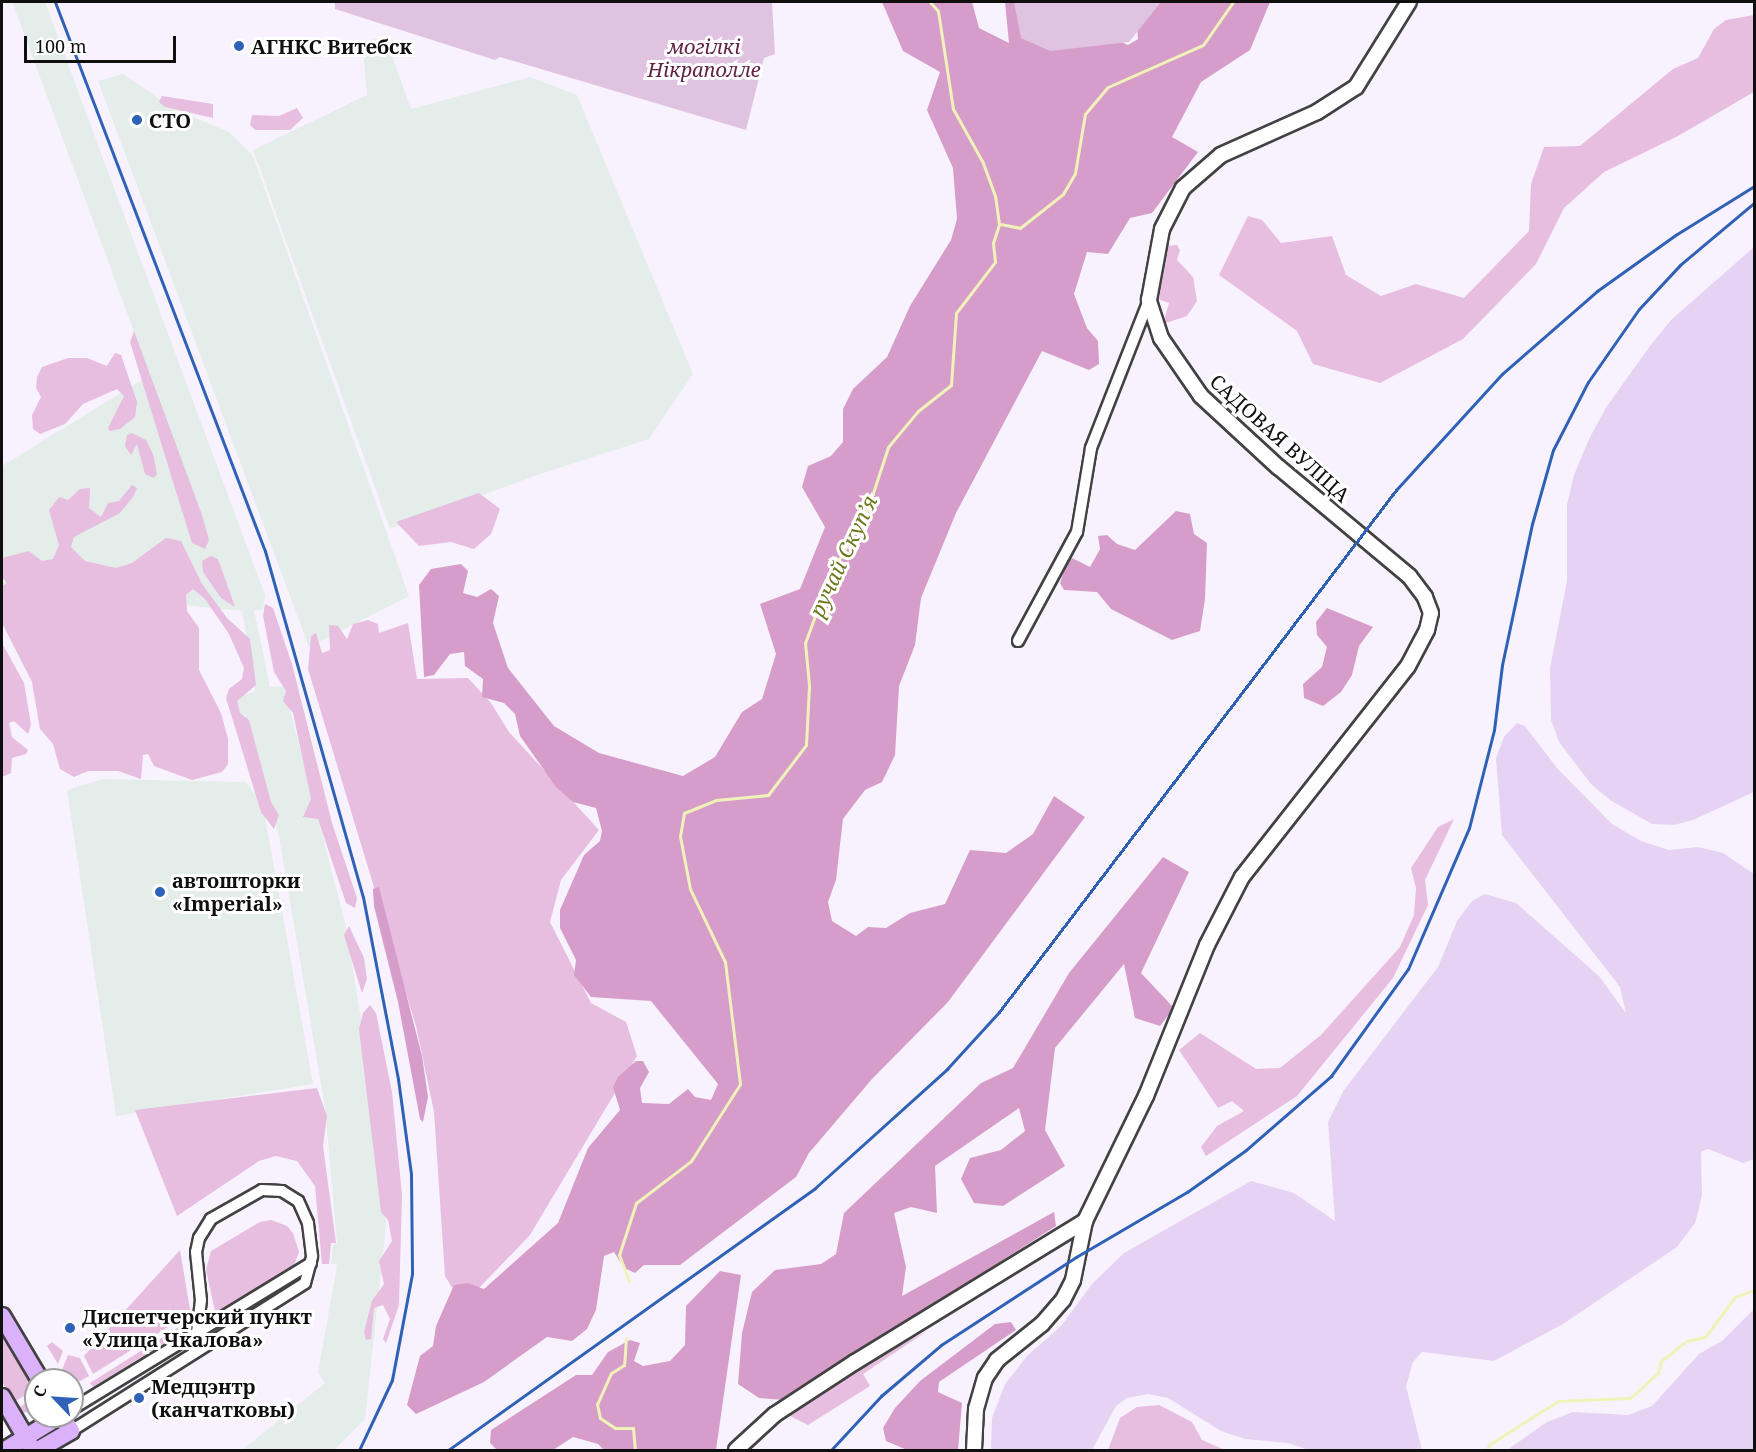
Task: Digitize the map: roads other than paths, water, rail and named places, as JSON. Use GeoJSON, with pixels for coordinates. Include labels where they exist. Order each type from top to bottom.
{"type":"FeatureCollection","features":[{"type":"Feature","properties":{"kind":"main road"},"geometry":{"type":"LineString","coordinates":[[2,1316],[33,1368]]}},
{"type":"Feature","properties":{"kind":"main road"},"geometry":{"type":"LineString","coordinates":[[2,1397],[29,1444]]}},
{"type":"Feature","properties":{"kind":"main road"},"geometry":{"type":"LineString","coordinates":[[4,1450],[29,1444],[47,1428]]}},
{"type":"Feature","properties":{"kind":"main road"},"geometry":{"type":"LineString","coordinates":[[38,1450],[71,1431],[69,1428]]}},
{"type":"Feature","properties":{"kind":"street","name":"САДОВАЯ ВУЛІЦА"},"geometry":{"type":"LineString","coordinates":[[1018,641],[1077,532],[1091,448],[1149,300],[1162,229],[1184,188],[1221,155],[1317,112],[1356,87],[1409,2]]}},
{"type":"Feature","properties":{"kind":"street","name":"САДОВАЯ ВУЛІЦА"},"geometry":{"type":"LineString","coordinates":[[1085,1221],[1110,1175],[1207,945],[1242,877],[1420,648],[1431,613],[1425,597],[1408,576],[1201,396],[1161,338],[1149,300]]}},
{"type":"Feature","properties":{"kind":"street"},"geometry":{"type":"LineString","coordinates":[[71,1431],[305,1283],[311,1263],[308,1223],[298,1201],[282,1191],[262,1190],[210,1219],[199,1238],[196,1252],[201,1300],[197,1332]]}},
{"type":"Feature","properties":{"kind":"street"},"geometry":{"type":"LineString","coordinates":[[736,1450],[774,1415],[855,1362],[1085,1221]]}},
{"type":"Feature","properties":{"kind":"street"},"geometry":{"type":"LineString","coordinates":[[974,1450],[976,1409],[985,1378],[997,1360],[1042,1324],[1063,1300],[1073,1280],[1085,1221]]}},
{"type":"Feature","properties":{"kind":"street"},"geometry":{"type":"LineString","coordinates":[[84,1402],[311,1263]]}},
{"type":"Feature","properties":{"kind":"waterway","name":"ручай Скупʼя"},"geometry":{"type":"LineString","coordinates":[[629,1281],[619,1255],[636,1203],[691,1161],[740,1084],[725,962],[690,889],[680,836],[684,813],[716,800],[768,795],[806,745],[809,685],[805,643],[830,575],[868,508],[888,447],[918,411],[951,385],[956,313],[995,262],[993,243],[999,224],[995,196],[982,161],[953,109],[938,11],[930,2]]}},
{"type":"Feature","properties":{"kind":"waterway"},"geometry":{"type":"LineString","coordinates":[[1000,224],[1020,228],[1063,194],[1075,173],[1085,114],[1108,87],[1203,45],[1233,2]]}},
{"type":"Feature","properties":{"kind":"waterway","name":"ручай Скупʼя"},"geometry":{"type":"LineString","coordinates":[[1486,1450],[1490,1444],[1558,1401],[1630,1398],[1658,1373],[1661,1361],[1687,1341],[1705,1337],[1735,1297],[1754,1290]]}},
{"type":"Feature","properties":{"kind":"waterway","name":"ручай Скупʼя"},"geometry":{"type":"LineString","coordinates":[[626,1338],[624,1365],[611,1373],[597,1404],[600,1418],[615,1428],[633,1428],[635,1450]]}},
{"type":"Feature","properties":{"kind":"railway"},"geometry":{"type":"LineString","coordinates":[[55,2],[265,551],[363,897],[398,1079],[411,1174],[412,1274],[392,1380],[359,1450]]}},
{"type":"Feature","properties":{"kind":"railway"},"geometry":{"type":"LineString","coordinates":[[448,1450],[815,1188],[947,1069],[999,1012],[1396,490],[1502,374],[1597,291],[1677,234],[1754,186]]}},
{"type":"Feature","properties":{"kind":"railway"},"geometry":{"type":"LineString","coordinates":[[831,1450],[881,1396],[941,1345],[1076,1257],[1187,1192],[1246,1150],[1331,1076],[1408,969],[1469,828],[1494,730],[1502,665],[1532,524],[1553,450],[1588,382],[1639,309],[1680,265],[1754,203]]}},
{"type":"Feature","properties":{"kind":"place","name":"АГНКС Витебск"},"geometry":{"type":"Point","coordinates":[239,46]}},
{"type":"Feature","properties":{"kind":"place","name":"СТО"},"geometry":{"type":"Point","coordinates":[137,120]}},
{"type":"Feature","properties":{"kind":"place","name":"автошторки «Imperial»"},"geometry":{"type":"Point","coordinates":[160,892]}},
{"type":"Feature","properties":{"kind":"place","name":"Диспетчерский пункт «Улица Чкалова»"},"geometry":{"type":"Point","coordinates":[70,1328]}},
{"type":"Feature","properties":{"kind":"place","name":"Медцэнтр (канчатковы)"},"geometry":{"type":"Point","coordinates":[139,1398]}},
{"type":"Feature","properties":{"kind":"park label","name":"могілкі Нікраполле"},"geometry":{"type":"Point","coordinates":[704,58]}}]}
